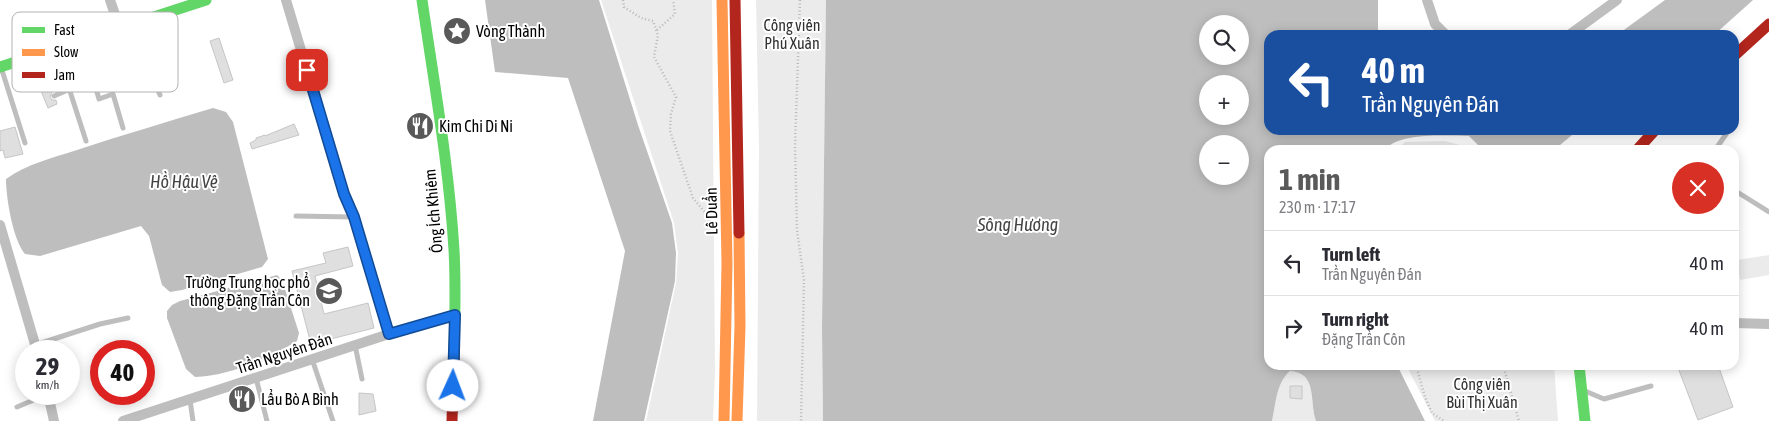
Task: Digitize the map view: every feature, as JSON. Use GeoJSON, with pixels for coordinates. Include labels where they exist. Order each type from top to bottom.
{"type":"FeatureCollection","features":[{"type":"Feature","properties":{"kind":"main road"},"geometry":{"type":"LineString","coordinates":[[170,12],[206,0]]}},
{"type":"Feature","properties":{"kind":"main road","name":"Ông Ích Khiêm"},"geometry":{"type":"LineString","coordinates":[[422,0],[446,171],[454,250],[455,315],[452,421]]}},
{"type":"Feature","properties":{"kind":"main road","name":"Lê Duẩn"},"geometry":{"type":"LineString","coordinates":[[722,0],[728,256],[728,348],[724,421]]}},
{"type":"Feature","properties":{"kind":"main road","name":"Lê Duẩn"},"geometry":{"type":"LineString","coordinates":[[735,0],[740,326],[737,421]]}},
{"type":"Feature","properties":{"kind":"main road"},"geometry":{"type":"LineString","coordinates":[[1739,51],[1769,24]]}},
{"type":"Feature","properties":{"kind":"main road"},"geometry":{"type":"LineString","coordinates":[[0,67],[12,63]]}},
{"type":"Feature","properties":{"kind":"main road"},"geometry":{"type":"LineString","coordinates":[[1642,145],[1650,135]]}},
{"type":"Feature","properties":{"kind":"main road"},"geometry":{"type":"LineString","coordinates":[[1580,370],[1584,421]]}},
{"type":"Feature","properties":{"kind":"main road"},"geometry":{"type":"LineString","coordinates":[[1582,390],[1596,421]]}},
{"type":"Feature","properties":{"kind":"street"},"geometry":{"type":"LineString","coordinates":[[110,0],[116,12]]}},
{"type":"Feature","properties":{"kind":"street"},"geometry":{"type":"LineString","coordinates":[[286,0],[344,194],[354,217],[389,334]]}},
{"type":"Feature","properties":{"kind":"street"},"geometry":{"type":"LineString","coordinates":[[1427,0],[1435,24],[1441,30]]}},
{"type":"Feature","properties":{"kind":"street"},"geometry":{"type":"LineString","coordinates":[[1576,30],[1616,0]]}},
{"type":"Feature","properties":{"kind":"street"},"geometry":{"type":"LineString","coordinates":[[0,224],[34,340]]}},
{"type":"Feature","properties":{"kind":"street","name":"Trần Nguyên Đán"},"geometry":{"type":"LineString","coordinates":[[124,421],[389,334],[455,315]]}},
{"type":"Feature","properties":{"kind":"street"},"geometry":{"type":"LineString","coordinates":[[1739,323],[1769,324]]}},
{"type":"Feature","properties":{"kind":"street"},"geometry":{"type":"LineString","coordinates":[[50,405],[54,421]]}},
{"type":"Feature","properties":{"kind":"lane"},"geometry":{"type":"LineString","coordinates":[[0,67],[25,143]]}},
{"type":"Feature","properties":{"kind":"lane"},"geometry":{"type":"LineString","coordinates":[[54,96],[63,92]]}},
{"type":"Feature","properties":{"kind":"lane"},"geometry":{"type":"LineString","coordinates":[[71,92],[86,141]]}},
{"type":"Feature","properties":{"kind":"lane"},"geometry":{"type":"LineString","coordinates":[[97,92],[99,99],[113,94],[123,128]]}},
{"type":"Feature","properties":{"kind":"lane"},"geometry":{"type":"LineString","coordinates":[[1739,193],[1769,212]]}},
{"type":"Feature","properties":{"kind":"lane"},"geometry":{"type":"LineString","coordinates":[[296,216],[354,217]]}},
{"type":"Feature","properties":{"kind":"lane"},"geometry":{"type":"LineString","coordinates":[[57,340],[100,324],[128,318]]}},
{"type":"Feature","properties":{"kind":"lane"},"geometry":{"type":"LineString","coordinates":[[355,345],[362,379]]}},
{"type":"Feature","properties":{"kind":"lane"},"geometry":{"type":"LineString","coordinates":[[312,359],[333,421]]}},
{"type":"Feature","properties":{"kind":"lane"},"geometry":{"type":"LineString","coordinates":[[256,378],[267,421]]}},
{"type":"Feature","properties":{"kind":"lane"},"geometry":{"type":"LineString","coordinates":[[1582,390],[1604,399],[1651,386]]}},
{"type":"Feature","properties":{"kind":"lane"},"geometry":{"type":"LineString","coordinates":[[190,400],[193,421]]}},
{"type":"Feature","properties":{"kind":"lane"},"geometry":{"type":"LineString","coordinates":[[17,407],[22,405]]}},
{"type":"Feature","properties":{"kind":"path"},"geometry":{"type":"LineString","coordinates":[[624,0],[624,7],[641,18],[654,21],[658,34],[654,57],[676,97],[671,114],[670,131],[693,198],[716,226]]}},
{"type":"Feature","properties":{"kind":"path"},"geometry":{"type":"LineString","coordinates":[[657,30],[675,14],[673,0]]}},
{"type":"Feature","properties":{"kind":"path"},"geometry":{"type":"LineString","coordinates":[[800,0],[795,145],[797,230],[804,280],[801,421]]}},
{"type":"Feature","properties":{"kind":"path"},"geometry":{"type":"LineString","coordinates":[[1417,370],[1432,413],[1444,421]]}},
{"type":"Feature","properties":{"kind":"path"},"geometry":{"type":"LineString","coordinates":[[1505,370],[1519,421]]}},
{"type":"Feature","properties":{"kind":"green space"},"geometry":{"type":"Polygon","coordinates":[[[601,0],[712,0],[715,371],[713,421],[646,421],[676,283],[678,253],[674,223],[601,0]]]}},
{"type":"Feature","properties":{"kind":"green space","name":"Công viên Phú Xuân"},"geometry":{"type":"Polygon","coordinates":[[[756,0],[826,0],[822,328],[823,421],[757,421],[759,147],[756,0]]]}},
{"type":"Feature","properties":{"kind":"green space"},"geometry":{"type":"Polygon","coordinates":[[[1445,141],[1460,145],[1402,145],[1405,142],[1445,141]]]}},
{"type":"Feature","properties":{"kind":"green space"},"geometry":{"type":"Polygon","coordinates":[[[1769,255],[1769,275],[1740,280],[1739,260],[1769,255]]]}},
{"type":"Feature","properties":{"kind":"green space","name":"Công viên Bùi Thị Xuân"},"geometry":{"type":"Polygon","coordinates":[[[1409,370],[1554,370],[1558,421],[1435,421],[1409,370]]]}},
{"type":"Feature","properties":{"kind":"green space"},"geometry":{"type":"Polygon","coordinates":[[[1290,371],[1299,373],[1309,382],[1316,421],[1272,421],[1279,388],[1290,371]]]}},
{"type":"Feature","properties":{"kind":"water"},"geometry":{"type":"Polygon","coordinates":[[[485,0],[599,0],[638,125],[672,223],[676,253],[675,281],[644,421],[593,421],[625,251],[568,78],[495,72],[485,0]]]}},
{"type":"Feature","properties":{"kind":"water","name":"Sông Hương"},"geometry":{"type":"Polygon","coordinates":[[[826,0],[1378,0],[1378,30],[1264,30],[1264,135],[1572,135],[1560,145],[1478,145],[1469,136],[1424,136],[1401,140],[1391,145],[1264,145],[1264,370],[1400,370],[1425,421],[1316,421],[1309,382],[1299,373],[1290,371],[1279,388],[1272,421],[823,421],[822,328],[826,0]]]}},
{"type":"Feature","properties":{"kind":"water"},"geometry":{"type":"Polygon","coordinates":[[[1665,0],[1753,0],[1720,30],[1624,30],[1665,0]]]}},
{"type":"Feature","properties":{"kind":"water","name":"Hồ Hậu Vệ"},"geometry":{"type":"Polygon","coordinates":[[[213,108],[226,112],[233,122],[268,259],[262,267],[170,292],[162,285],[149,236],[141,226],[40,256],[25,254],[14,229],[7,197],[6,179],[31,165],[213,108]]]}},
{"type":"Feature","properties":{"kind":"water"},"geometry":{"type":"Polygon","coordinates":[[[277,275],[282,280],[299,333],[297,341],[273,354],[235,370],[195,377],[186,369],[167,318],[167,311],[172,305],[180,301],[277,275]]]}},
{"type":"Feature","properties":{"kind":"building"},"geometry":{"type":"Polygon","coordinates":[[[219,38],[233,80],[224,83],[210,41],[219,38]]]}},
{"type":"Feature","properties":{"kind":"building"},"geometry":{"type":"Polygon","coordinates":[[[42,92],[52,92],[50,97],[52,100],[56,100],[57,104],[48,108],[42,92]]]}},
{"type":"Feature","properties":{"kind":"building"},"geometry":{"type":"Polygon","coordinates":[[[294,124],[299,135],[252,149],[250,143],[256,140],[256,138],[294,124]]]}},
{"type":"Feature","properties":{"kind":"building"},"geometry":{"type":"Polygon","coordinates":[[[15,127],[23,154],[5,158],[3,150],[0,151],[0,131],[15,127]]]}},
{"type":"Feature","properties":{"kind":"building"},"geometry":{"type":"Polygon","coordinates":[[[348,247],[353,266],[315,276],[324,314],[368,303],[374,328],[311,344],[292,271],[326,263],[323,253],[348,247]]]}},
{"type":"Feature","properties":{"kind":"building"},"geometry":{"type":"Polygon","coordinates":[[[1679,370],[1720,370],[1733,407],[1698,420],[1679,370]]]}},
{"type":"Feature","properties":{"kind":"building"},"geometry":{"type":"Polygon","coordinates":[[[1290,386],[1302,386],[1302,399],[1290,398],[1290,386]]]}},
{"type":"Feature","properties":{"kind":"building"},"geometry":{"type":"Polygon","coordinates":[[[359,393],[373,394],[376,411],[359,415],[359,393]]]}},
{"type":"Feature","properties":{"kind":"traffic: fast"},"geometry":{"type":"LineString","coordinates":[[169,12],[206,0]]}},
{"type":"Feature","properties":{"kind":"traffic: fast"},"geometry":{"type":"LineString","coordinates":[[422,0],[441,125],[452,219],[455,276],[454,354]]}},
{"type":"Feature","properties":{"kind":"traffic: fast"},"geometry":{"type":"LineString","coordinates":[[0,67],[12,63]]}},
{"type":"Feature","properties":{"kind":"traffic: fast"},"geometry":{"type":"LineString","coordinates":[[1580,370],[1585,421]]}},
{"type":"Feature","properties":{"kind":"traffic: slow"},"geometry":{"type":"LineString","coordinates":[[722,0],[727,263],[724,421]]}},
{"type":"Feature","properties":{"kind":"traffic: slow"},"geometry":{"type":"LineString","coordinates":[[737,421],[740,326],[739,233]]}},
{"type":"Feature","properties":{"kind":"traffic: jam"},"geometry":{"type":"LineString","coordinates":[[735,0],[739,233]]}},
{"type":"Feature","properties":{"kind":"traffic: jam"},"geometry":{"type":"LineString","coordinates":[[1739,51],[1769,24]]}},
{"type":"Feature","properties":{"kind":"traffic: jam"},"geometry":{"type":"LineString","coordinates":[[1642,145],[1650,135]]}},
{"type":"Feature","properties":{"kind":"traffic: jam"},"geometry":{"type":"LineString","coordinates":[[452,421],[454,354]]}},
{"type":"Feature","properties":{"kind":"place","name":"Vòng Thành"},"geometry":{"type":"Point","coordinates":[457,31]}},
{"type":"Feature","properties":{"kind":"place","name":"Kim Chi Di Ni"},"geometry":{"type":"Point","coordinates":[420,126]}},
{"type":"Feature","properties":{"kind":"place","name":"Trường Trung học phổ thông Đặng Trần Côn"},"geometry":{"type":"Point","coordinates":[329,291]}},
{"type":"Feature","properties":{"kind":"place","name":"Lẩu Bò A Bình"},"geometry":{"type":"Point","coordinates":[242,399]}},
{"type":"Feature","properties":{"kind":"route"},"geometry":{"type":"LineString","coordinates":[[307,70],[389,334],[455,315],[453,386]]}}]}
